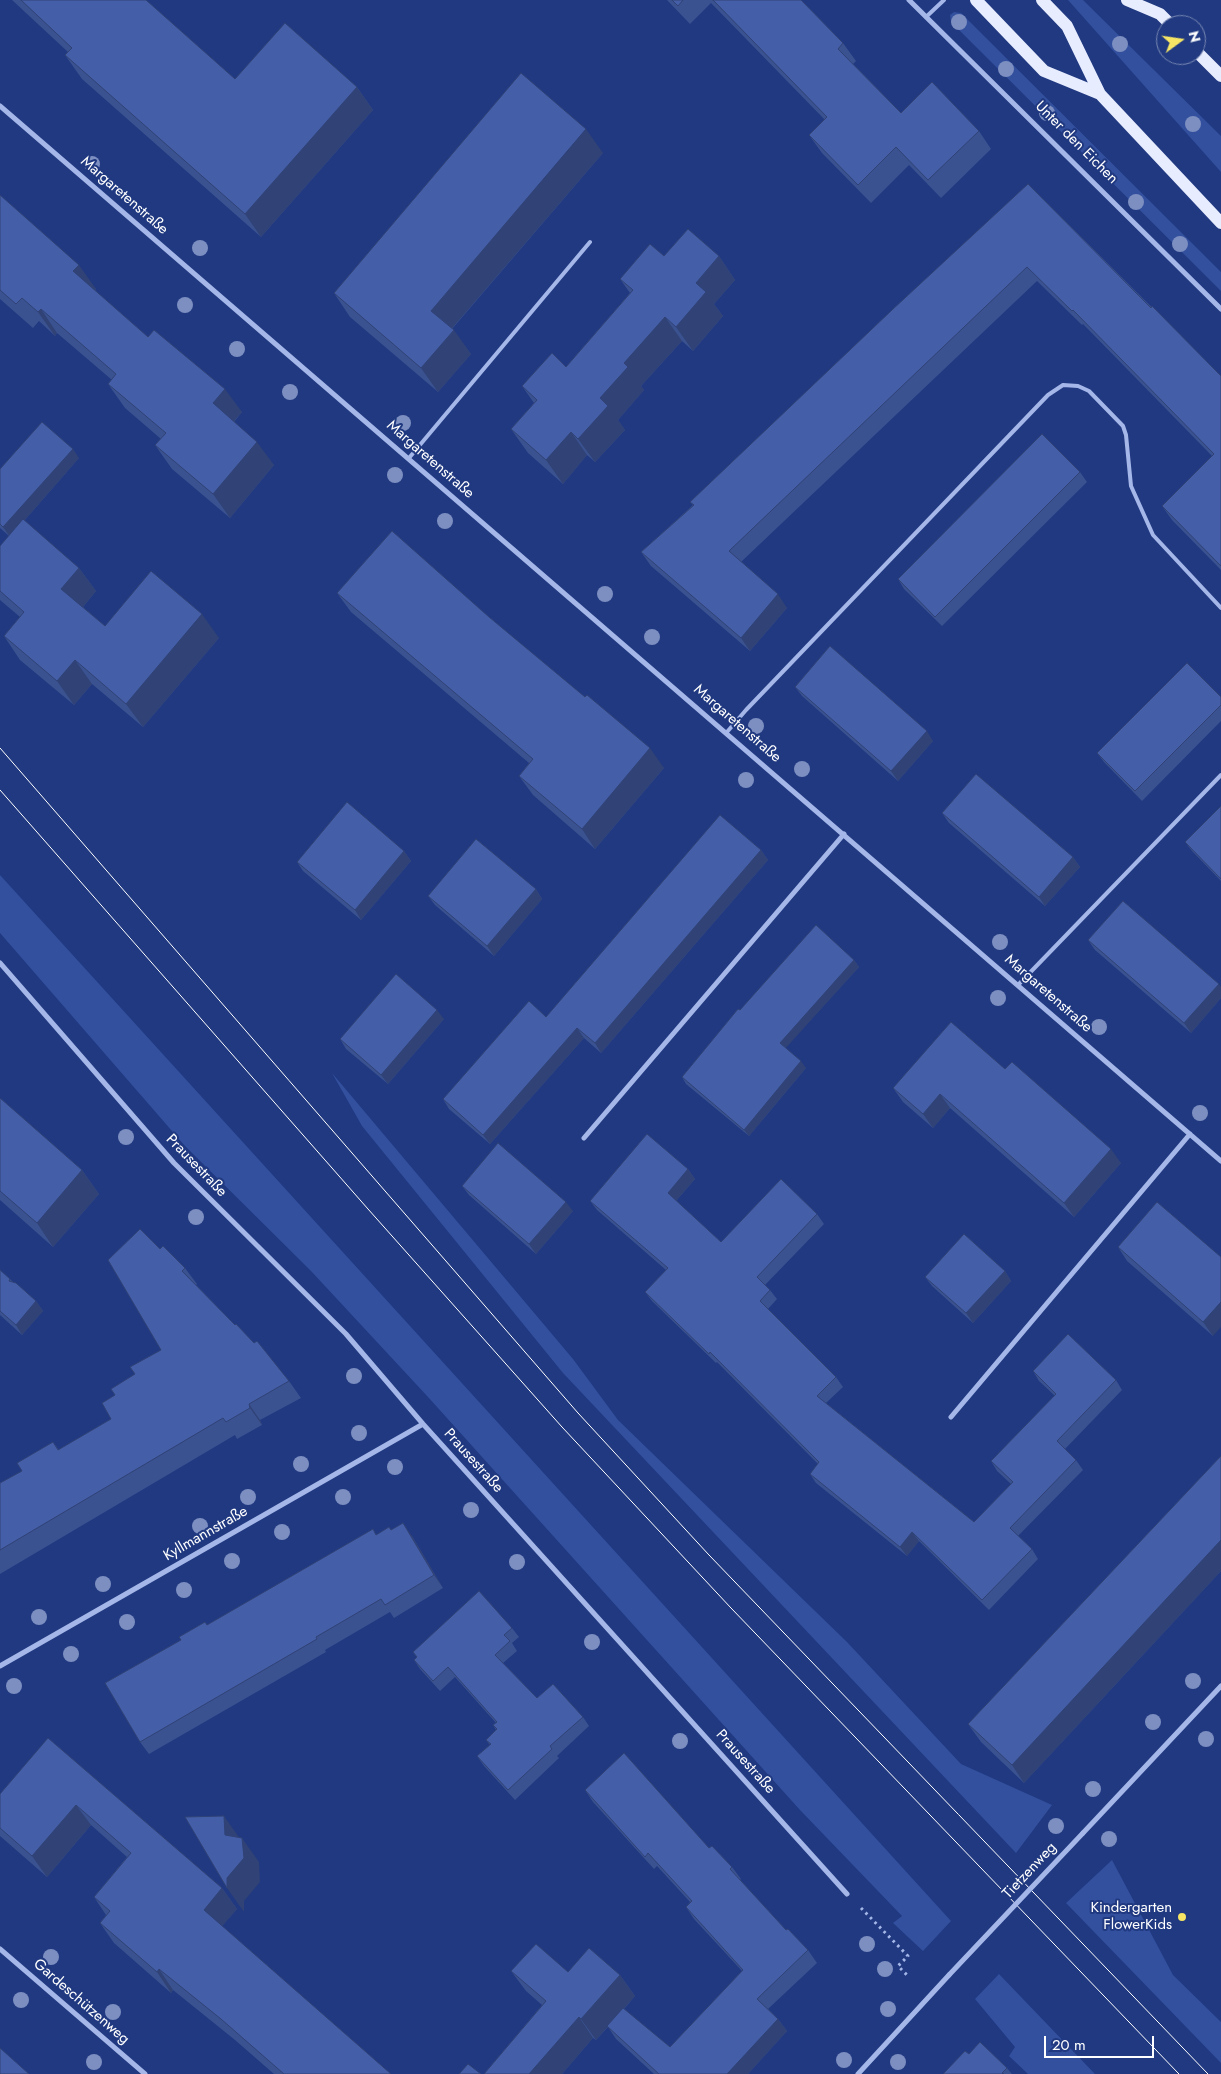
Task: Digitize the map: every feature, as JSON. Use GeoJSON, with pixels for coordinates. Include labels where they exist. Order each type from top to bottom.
{"type":"FeatureCollection","features":[{"type":"Feature","properties":{"kind":"main road"},"geometry":{"type":"LineString","coordinates":[[976,0],[1044,71],[1100,94]]}},
{"type":"Feature","properties":{"kind":"main road"},"geometry":{"type":"LineString","coordinates":[[1042,0],[1067,26],[1100,94],[1221,223]]}},
{"type":"Feature","properties":{"kind":"main road"},"geometry":{"type":"LineString","coordinates":[[1127,0],[1160,14]]}},
{"type":"Feature","properties":{"kind":"main road"},"geometry":{"type":"LineString","coordinates":[[1153,0],[1160,14]]}},
{"type":"Feature","properties":{"kind":"main road"},"geometry":{"type":"LineString","coordinates":[[1206,61],[1221,76]]}},
{"type":"Feature","properties":{"kind":"street","name":"Unter den Eichen"},"geometry":{"type":"LineString","coordinates":[[909,0],[1221,309]]}},
{"type":"Feature","properties":{"kind":"street","name":"Margaretenstraße"},"geometry":{"type":"LineString","coordinates":[[0,106],[727,732],[1221,1161]]}},
{"type":"Feature","properties":{"kind":"street"},"geometry":{"type":"LineString","coordinates":[[584,1138],[844,834]]}},
{"type":"Feature","properties":{"kind":"street","name":"Prausestraße"},"geometry":{"type":"LineString","coordinates":[[0,962],[174,1163],[346,1334],[423,1424],[847,1894]]}},
{"type":"Feature","properties":{"kind":"street"},"geometry":{"type":"LineString","coordinates":[[951,1416],[1190,1134]]}},
{"type":"Feature","properties":{"kind":"street","name":"Kyllmannstraße"},"geometry":{"type":"LineString","coordinates":[[0,1666],[423,1424]]}},
{"type":"Feature","properties":{"kind":"street","name":"Tietzenweg"},"geometry":{"type":"LineString","coordinates":[[858,2074],[1221,1686]]}},
{"type":"Feature","properties":{"kind":"street","name":"Gardeschützenweg"},"geometry":{"type":"LineString","coordinates":[[0,1949],[145,2074]]}},
{"type":"Feature","properties":{"kind":"lane"},"geometry":{"type":"LineString","coordinates":[[926,17],[944,0]]}},
{"type":"Feature","properties":{"kind":"lane"},"geometry":{"type":"LineString","coordinates":[[409,458],[590,242]]}},
{"type":"Feature","properties":{"kind":"lane"},"geometry":{"type":"LineString","coordinates":[[727,732],[1048,395],[1063,386],[1078,386],[1089,391],[1123,426],[1126,436],[1131,486],[1153,535],[1221,608]]}},
{"type":"Feature","properties":{"kind":"lane"},"geometry":{"type":"LineString","coordinates":[[1018,985],[1221,775]]}},
{"type":"Feature","properties":{"kind":"path"},"geometry":{"type":"LineString","coordinates":[[847,1894],[908,1956],[898,1966],[908,1976]]}},
{"type":"Feature","properties":{"kind":"shaded area"},"geometry":{"type":"Polygon","coordinates":[[[1068,0],[1083,0],[1221,136],[1221,172],[1068,0]]]}},
{"type":"Feature","properties":{"kind":"shaded area"},"geometry":{"type":"Polygon","coordinates":[[[954,12],[961,13],[1221,272],[1221,291],[951,22],[950,15],[954,12]]]}},
{"type":"Feature","properties":{"kind":"shaded area"},"geometry":{"type":"Polygon","coordinates":[[[0,875],[951,1921],[923,1951],[893,1923],[902,1916],[800,1810],[428,1397],[311,1271],[185,1146],[0,933],[0,875]]]}},
{"type":"Feature","properties":{"kind":"shaded area"},"geometry":{"type":"Polygon","coordinates":[[[332,1073],[573,1359],[618,1420],[847,1642],[961,1764],[1052,1805],[1016,1853],[563,1373],[362,1126],[332,1073]]]}},
{"type":"Feature","properties":{"kind":"shaded area"},"geometry":{"type":"Polygon","coordinates":[[[1112,1860],[1173,1975],[1221,2022],[1221,2063],[1066,1903],[1112,1860]]]}},
{"type":"Feature","properties":{"kind":"shaded area"},"geometry":{"type":"Polygon","coordinates":[[[999,1974],[1095,2074],[1028,2074],[1009,2056],[1015,2047],[975,1999],[999,1974]]]}},
{"type":"Feature","properties":{"kind":"building"},"geometry":{"type":"Polygon","coordinates":[[[21,0],[146,0],[235,79],[285,23],[357,87],[245,214],[65,55],[72,48],[21,0]]]}},
{"type":"Feature","properties":{"kind":"building"},"geometry":{"type":"Polygon","coordinates":[[[672,0],[683,0],[678,6],[672,0]]]}},
{"type":"Feature","properties":{"kind":"building"},"geometry":{"type":"Polygon","coordinates":[[[713,0],[801,0],[843,43],[838,49],[901,113],[932,82],[979,131],[928,180],[896,147],[858,185],[809,135],[827,117],[713,0]]]}},
{"type":"Feature","properties":{"kind":"building"},"geometry":{"type":"Polygon","coordinates":[[[521,73],[586,129],[431,311],[454,330],[421,368],[334,293],[521,73]]]}},
{"type":"Feature","properties":{"kind":"building"},"geometry":{"type":"Polygon","coordinates":[[[1028,184],[1221,376],[1221,566],[1162,506],[1214,454],[1073,310],[1027,267],[729,551],[778,594],[741,638],[641,552],[694,505],[690,502],[1028,184]]]}},
{"type":"Feature","properties":{"kind":"building"},"geometry":{"type":"Polygon","coordinates":[[[0,195],[79,265],[73,271],[148,337],[154,330],[225,389],[213,403],[257,442],[213,494],[155,445],[166,433],[108,384],[116,374],[41,309],[38,312],[22,298],[16,304],[0,290],[0,195]]]}},
{"type":"Feature","properties":{"kind":"building"},"geometry":{"type":"Polygon","coordinates":[[[688,229],[719,256],[696,283],[706,292],[676,327],[665,317],[624,363],[628,367],[600,398],[608,406],[578,439],[571,432],[546,460],[511,429],[537,400],[522,386],[552,353],[566,367],[633,290],[620,279],[650,244],[664,256],[688,229]]]}},
{"type":"Feature","properties":{"kind":"building"},"geometry":{"type":"Polygon","coordinates":[[[42,422],[73,449],[3,527],[0,524],[0,469],[42,422]]]}},
{"type":"Feature","properties":{"kind":"building"},"geometry":{"type":"Polygon","coordinates":[[[1042,434],[1080,472],[935,617],[898,579],[1042,434]]]}},
{"type":"Feature","properties":{"kind":"building"},"geometry":{"type":"Polygon","coordinates":[[[23,519],[79,568],[61,589],[105,626],[151,571],[202,614],[126,704],[75,660],[57,681],[4,636],[24,612],[0,591],[0,546],[23,519]]]}},
{"type":"Feature","properties":{"kind":"building"},"geometry":{"type":"Polygon","coordinates":[[[392,531],[489,617],[650,748],[582,829],[519,776],[533,759],[337,593],[392,531]]]}},
{"type":"Feature","properties":{"kind":"building"},"geometry":{"type":"Polygon","coordinates":[[[830,646],[927,731],[891,771],[795,687],[830,646]]]}},
{"type":"Feature","properties":{"kind":"building"},"geometry":{"type":"Polygon","coordinates":[[[1187,663],[1221,697],[1221,705],[1135,791],[1097,753],[1187,663]]]}},
{"type":"Feature","properties":{"kind":"building"},"geometry":{"type":"Polygon","coordinates":[[[976,774],[1073,857],[1039,897],[942,813],[976,774]]]}},
{"type":"Feature","properties":{"kind":"building"},"geometry":{"type":"Polygon","coordinates":[[[347,802],[404,851],[355,910],[297,862],[347,802]]]}},
{"type":"Feature","properties":{"kind":"building"},"geometry":{"type":"Polygon","coordinates":[[[1221,806],[1221,879],[1185,842],[1221,806]]]}},
{"type":"Feature","properties":{"kind":"building"},"geometry":{"type":"Polygon","coordinates":[[[720,815],[761,850],[595,1043],[577,1028],[483,1135],[443,1099],[529,1001],[546,1017],[720,815]]]}},
{"type":"Feature","properties":{"kind":"building"},"geometry":{"type":"Polygon","coordinates":[[[476,839],[536,889],[487,946],[428,896],[476,839]]]}},
{"type":"Feature","properties":{"kind":"building"},"geometry":{"type":"Polygon","coordinates":[[[1123,901],[1219,984],[1184,1023],[1088,940],[1123,901]]]}},
{"type":"Feature","properties":{"kind":"building"},"geometry":{"type":"Polygon","coordinates":[[[816,925],[854,960],[780,1043],[801,1061],[744,1130],[682,1077],[738,1009],[740,1010],[816,925]]]}},
{"type":"Feature","properties":{"kind":"building"},"geometry":{"type":"Polygon","coordinates":[[[396,974],[437,1010],[381,1075],[340,1039],[396,974]]]}},
{"type":"Feature","properties":{"kind":"building"},"geometry":{"type":"Polygon","coordinates":[[[951,1022],[1005,1069],[1012,1062],[1111,1149],[1064,1203],[940,1094],[923,1114],[893,1088],[951,1022]]]}},
{"type":"Feature","properties":{"kind":"building"},"geometry":{"type":"Polygon","coordinates":[[[0,1098],[82,1170],[37,1223],[0,1191],[0,1098]]]}},
{"type":"Feature","properties":{"kind":"building"},"geometry":{"type":"Polygon","coordinates":[[[647,1134],[688,1169],[668,1193],[721,1242],[781,1179],[817,1214],[757,1277],[770,1290],[760,1301],[836,1377],[817,1396],[974,1522],[1013,1482],[991,1461],[1056,1394],[1033,1371],[1068,1334],[1116,1380],[1057,1441],[1076,1460],[1010,1528],[1032,1549],[982,1600],[912,1532],[900,1547],[810,1474],[819,1462],[710,1352],[709,1354],[645,1292],[668,1268],[590,1201],[647,1134]]]}},
{"type":"Feature","properties":{"kind":"building"},"geometry":{"type":"Polygon","coordinates":[[[498,1143],[566,1202],[529,1244],[462,1186],[498,1143]]]}},
{"type":"Feature","properties":{"kind":"building"},"geometry":{"type":"Polygon","coordinates":[[[1157,1202],[1221,1257],[1221,1302],[1203,1322],[1118,1247],[1157,1202]]]}},
{"type":"Feature","properties":{"kind":"building"},"geometry":{"type":"Polygon","coordinates":[[[140,1229],[160,1249],[163,1246],[185,1268],[182,1271],[235,1325],[254,1343],[257,1341],[289,1381],[249,1404],[250,1408],[226,1422],[223,1418],[0,1550],[0,1483],[22,1471],[17,1463],[53,1442],[58,1450],[111,1419],[102,1403],[115,1395],[111,1389],[135,1374],[130,1367],[161,1350],[108,1260],[140,1229]]]}},
{"type":"Feature","properties":{"kind":"building"},"geometry":{"type":"Polygon","coordinates":[[[964,1234],[1005,1271],[966,1313],[925,1277],[964,1234]]]}},
{"type":"Feature","properties":{"kind":"building"},"geometry":{"type":"Polygon","coordinates":[[[0,1270],[10,1279],[9,1281],[16,1283],[36,1301],[16,1325],[0,1311],[0,1270]]]}},
{"type":"Feature","properties":{"kind":"building"},"geometry":{"type":"Polygon","coordinates":[[[1221,1456],[1221,1540],[1012,1765],[968,1724],[1221,1456]]]}},
{"type":"Feature","properties":{"kind":"building"},"geometry":{"type":"Polygon","coordinates":[[[403,1523],[434,1575],[385,1605],[381,1599],[316,1637],[317,1639],[140,1742],[105,1683],[181,1640],[179,1637],[205,1622],[207,1625],[373,1529],[376,1535],[389,1527],[391,1530],[403,1523]]]}},
{"type":"Feature","properties":{"kind":"building"},"geometry":{"type":"Polygon","coordinates":[[[479,1591],[512,1628],[504,1635],[510,1641],[495,1655],[537,1698],[553,1684],[583,1717],[550,1746],[552,1749],[508,1790],[477,1756],[491,1744],[486,1740],[497,1729],[493,1725],[497,1722],[448,1667],[433,1681],[414,1660],[417,1657],[413,1652],[479,1591]]]}},
{"type":"Feature","properties":{"kind":"building"},"geometry":{"type":"Polygon","coordinates":[[[48,1738],[222,1888],[204,1910],[391,2074],[284,2074],[221,2019],[159,1969],[157,1972],[100,1923],[110,1911],[94,1897],[131,1853],[76,1805],[32,1856],[0,1828],[0,1794],[48,1738]]]}},
{"type":"Feature","properties":{"kind":"building"},"geometry":{"type":"Polygon","coordinates":[[[624,1753],[709,1848],[712,1846],[732,1867],[730,1869],[786,1930],[788,1929],[808,1950],[757,1999],[778,2019],[727,2074],[659,2074],[607,2026],[623,2008],[670,2047],[743,1970],[686,1907],[692,1901],[648,1853],[645,1857],[585,1790],[624,1753]]]}},
{"type":"Feature","properties":{"kind":"building"},"geometry":{"type":"Polygon","coordinates":[[[224,1816],[225,1835],[242,1838],[244,1858],[227,1878],[227,1888],[185,1817],[224,1816]]]}},
{"type":"Feature","properties":{"kind":"building"},"geometry":{"type":"Polygon","coordinates":[[[536,1944],[568,1972],[589,1948],[620,1975],[581,2019],[579,2017],[529,2074],[484,2074],[546,2001],[511,1971],[536,1944]]]}},
{"type":"Feature","properties":{"kind":"building"},"geometry":{"type":"Polygon","coordinates":[[[980,2042],[1007,2068],[1002,2073],[1004,2074],[943,2074],[965,2051],[969,2054],[980,2042]]]}},
{"type":"Feature","properties":{"kind":"building"},"geometry":{"type":"Polygon","coordinates":[[[0,2048],[29,2074],[0,2074],[0,2048]]]}},
{"type":"Feature","properties":{"kind":"building"},"geometry":{"type":"Polygon","coordinates":[[[468,2064],[481,2074],[459,2074],[468,2064]]]}},
{"type":"Feature","properties":{"kind":"tram line"},"geometry":{"type":"LineString","coordinates":[[0,748],[578,1413],[709,1555],[1208,2074]]}},
{"type":"Feature","properties":{"kind":"tram line"},"geometry":{"type":"LineString","coordinates":[[0,790],[562,1427],[731,1608],[1179,2074]]}},
{"type":"Feature","properties":{"kind":"place","name":"Kindergarten FlowerKids"},"geometry":{"type":"Point","coordinates":[1182,1917]}}]}
